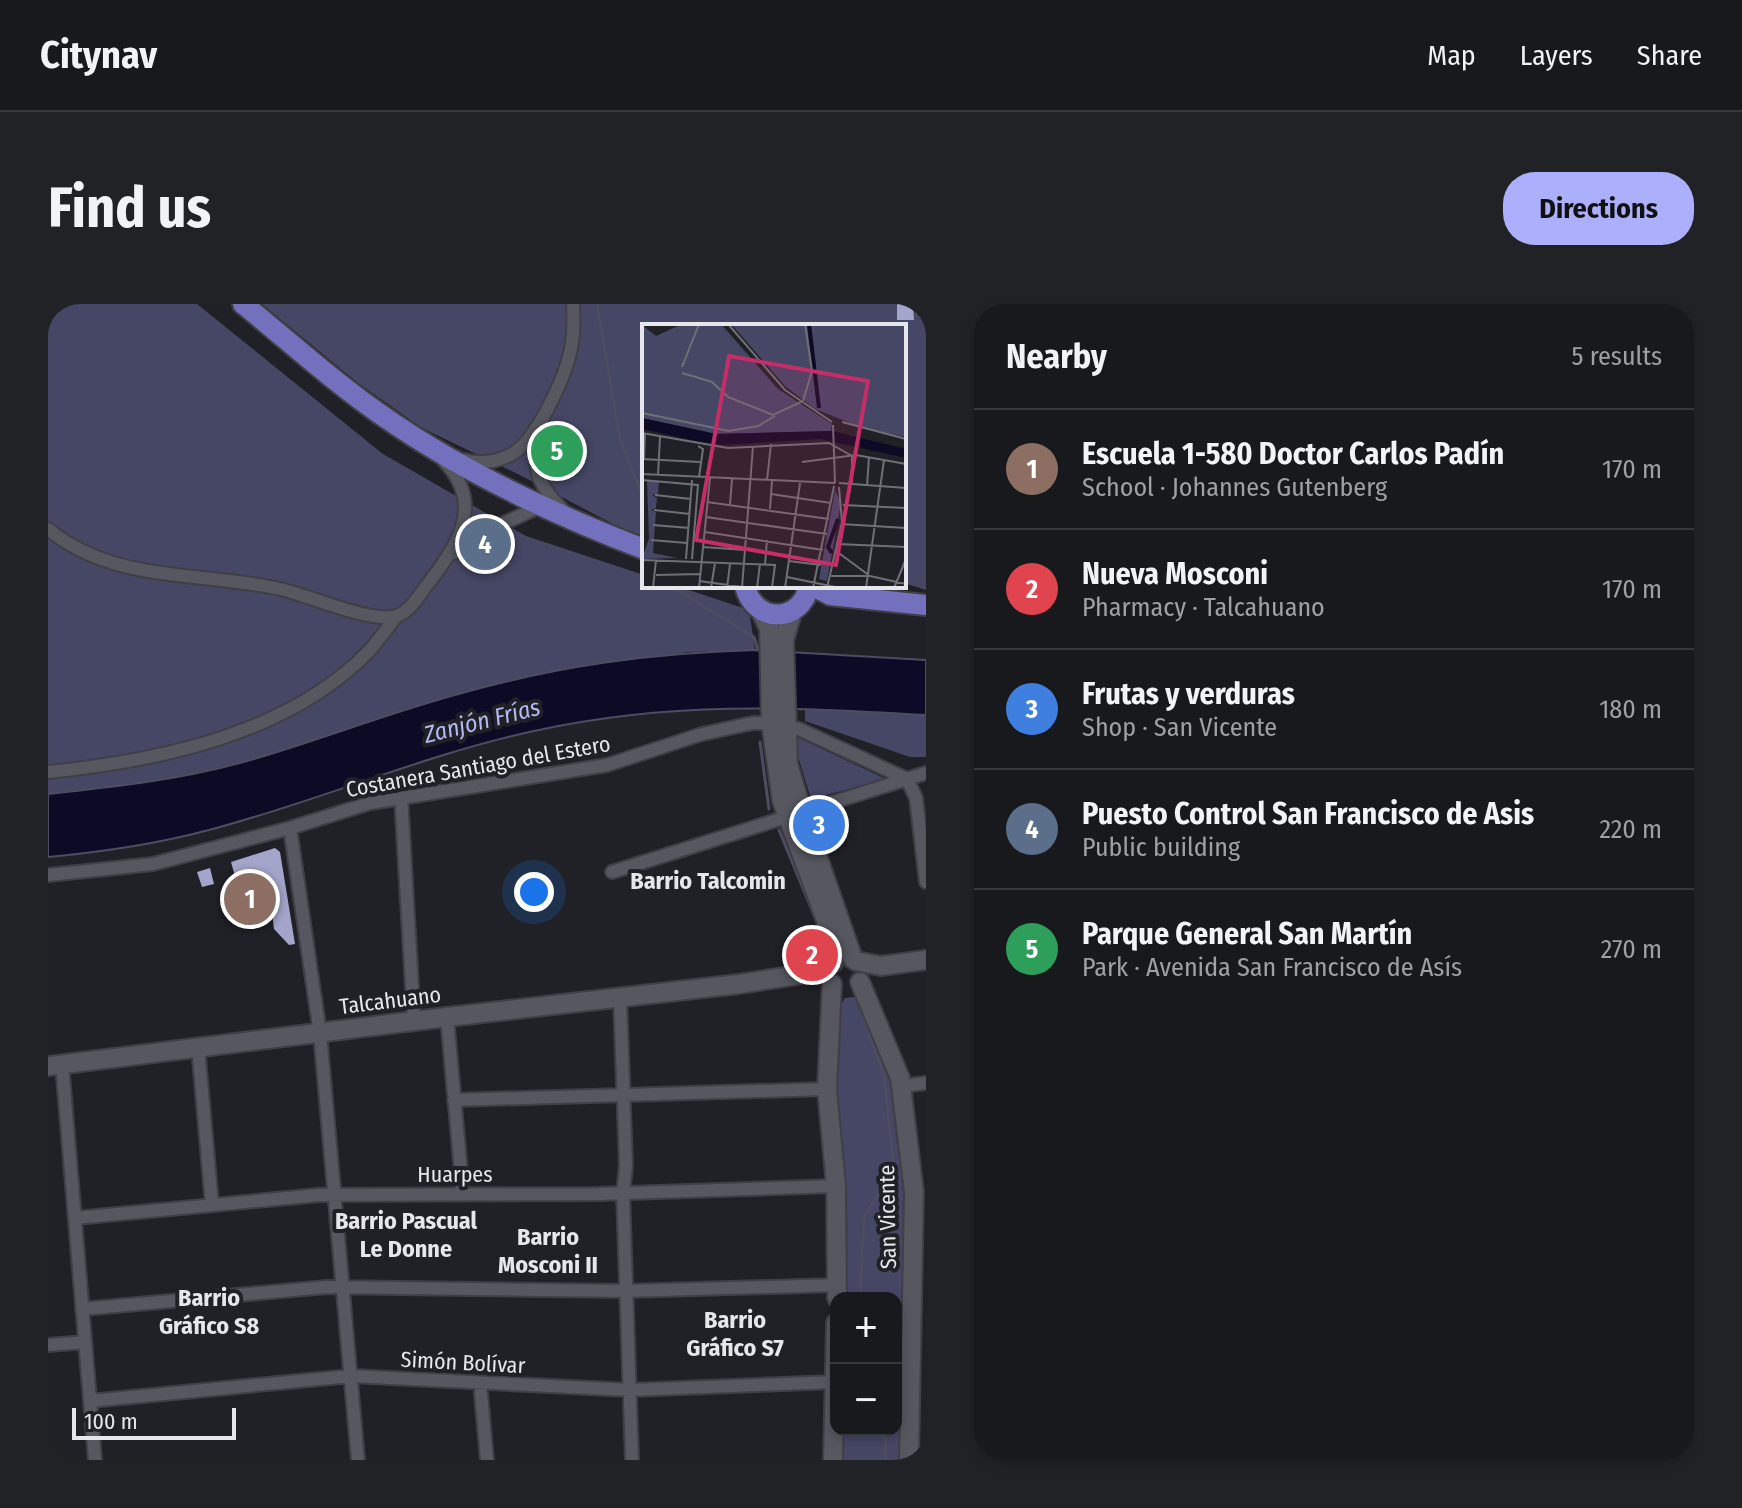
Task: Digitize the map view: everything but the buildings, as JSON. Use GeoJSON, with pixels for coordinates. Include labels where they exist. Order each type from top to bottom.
{"type":"FeatureCollection","features":[{"type":"Feature","properties":{"kind":"main road"},"geometry":{"type":"LineString","coordinates":[[243,304],[361,401],[430,447],[541,506],[642,548]]}},
{"type":"Feature","properties":{"kind":"main road"},"geometry":{"type":"LineString","coordinates":[[748,594],[776,615],[804,597],[861,598],[926,605]]}},
{"type":"Feature","properties":{"kind":"main road"},"geometry":{"type":"LineString","coordinates":[[748,594],[769,628],[777,651],[778,716],[794,814],[836,952],[832,973],[827,1089],[836,1186],[837,1292]]}},
{"type":"Feature","properties":{"kind":"main road"},"geometry":{"type":"LineString","coordinates":[[777,651],[804,597]]}},
{"type":"Feature","properties":{"kind":"main road"},"geometry":{"type":"LineString","coordinates":[[794,814],[854,960],[862,970],[861,981]]}},
{"type":"Feature","properties":{"kind":"main road"},"geometry":{"type":"LineString","coordinates":[[881,966],[847,991],[836,988],[832,973],[842,957],[881,966],[926,960]]}},
{"type":"Feature","properties":{"kind":"main road","name":"Talcahuano"},"geometry":{"type":"LineString","coordinates":[[55,1065],[739,984],[817,972],[832,973]]}},
{"type":"Feature","properties":{"kind":"main road","name":"San Vicente"},"geometry":{"type":"LineString","coordinates":[[861,981],[902,1086],[920,1206],[918,1380],[909,1460]]}},
{"type":"Feature","properties":{"kind":"main road"},"geometry":{"type":"LineString","coordinates":[[833,1460],[834,1436]]}},
{"type":"Feature","properties":{"kind":"street"},"geometry":{"type":"LineString","coordinates":[[430,447],[474,462],[514,453],[547,408],[569,356],[573,336],[573,304]]}},
{"type":"Feature","properties":{"kind":"street"},"geometry":{"type":"LineString","coordinates":[[547,408],[535,461],[538,479],[553,501],[585,526]]}},
{"type":"Feature","properties":{"kind":"street"},"geometry":{"type":"LineString","coordinates":[[48,772],[133,762],[206,744],[262,722],[339,677],[370,650],[396,617],[407,610],[448,557],[464,523],[464,499],[457,477],[430,447]]}},
{"type":"Feature","properties":{"kind":"street"},"geometry":{"type":"LineString","coordinates":[[448,557],[470,539],[541,506]]}},
{"type":"Feature","properties":{"kind":"street"},"geometry":{"type":"LineString","coordinates":[[48,529],[90,556],[129,568],[279,589],[361,612],[396,617]]}},
{"type":"Feature","properties":{"kind":"street","name":"Costanera Santiago del Estero"},"geometry":{"type":"LineString","coordinates":[[48,875],[153,864],[401,796],[607,765],[721,729],[778,716],[799,729],[907,779]]}},
{"type":"Feature","properties":{"kind":"street"},"geometry":{"type":"LineString","coordinates":[[612,872],[926,773]]}},
{"type":"Feature","properties":{"kind":"street"},"geometry":{"type":"LineString","coordinates":[[907,779],[916,798],[926,882]]}},
{"type":"Feature","properties":{"kind":"street"},"geometry":{"type":"LineString","coordinates":[[401,796],[414,1021]]}},
{"type":"Feature","properties":{"kind":"street"},"geometry":{"type":"LineString","coordinates":[[290,828],[320,1033],[358,1460]]}},
{"type":"Feature","properties":{"kind":"street"},"geometry":{"type":"LineString","coordinates":[[620,997],[632,1460]]}},
{"type":"Feature","properties":{"kind":"street"},"geometry":{"type":"LineString","coordinates":[[447,1017],[463,1194]]}},
{"type":"Feature","properties":{"kind":"street"},"geometry":{"type":"LineString","coordinates":[[198,1047],[212,1205]]}},
{"type":"Feature","properties":{"kind":"street"},"geometry":{"type":"LineString","coordinates":[[55,1065],[75,1218],[95,1460]]}},
{"type":"Feature","properties":{"kind":"street"},"geometry":{"type":"LineString","coordinates":[[902,1086],[926,1083]]}},
{"type":"Feature","properties":{"kind":"street"},"geometry":{"type":"LineString","coordinates":[[454,1100],[827,1089]]}},
{"type":"Feature","properties":{"kind":"street","name":"Huarpes"},"geometry":{"type":"LineString","coordinates":[[75,1218],[334,1195],[623,1193],[836,1186]]}},
{"type":"Feature","properties":{"kind":"street"},"geometry":{"type":"LineString","coordinates":[[82,1309],[343,1286],[837,1292]]}},
{"type":"Feature","properties":{"kind":"street"},"geometry":{"type":"LineString","coordinates":[[48,1345],[85,1342]]}},
{"type":"Feature","properties":{"kind":"street","name":"Simón Bolívar"},"geometry":{"type":"LineString","coordinates":[[90,1401],[351,1376],[630,1390],[830,1382]]}},
{"type":"Feature","properties":{"kind":"street"},"geometry":{"type":"LineString","coordinates":[[480,1383],[487,1460]]}},
{"type":"Feature","properties":{"kind":"shaded area"},"geometry":{"type":"Polygon","coordinates":[[[48,304],[197,304],[383,454],[526,536],[642,574],[642,588],[683,588],[749,610],[755,650],[687,652],[492,685],[240,763],[148,783],[48,794],[48,304]]]}},
{"type":"Feature","properties":{"kind":"shaded area"},"geometry":{"type":"Polygon","coordinates":[[[262,304],[926,304],[926,590],[906,584],[906,324],[642,324],[642,536],[634,535],[422,428],[358,383],[262,304]]]}},
{"type":"Feature","properties":{"kind":"shaded area"},"geometry":{"type":"Polygon","coordinates":[[[805,708],[926,715],[926,757],[910,757],[805,721],[805,708]]]}},
{"type":"Feature","properties":{"kind":"shaded area"},"geometry":{"type":"Polygon","coordinates":[[[797,737],[886,779],[811,799],[793,740],[797,737]]]}},
{"type":"Feature","properties":{"kind":"shaded area"},"geometry":{"type":"Polygon","coordinates":[[[845,998],[858,998],[894,1087],[906,1207],[902,1376],[902,1292],[846,1292],[846,1204],[834,1094],[840,1006],[845,998]]]}},
{"type":"Feature","properties":{"kind":"shaded area"},"geometry":{"type":"Polygon","coordinates":[[[844,1436],[901,1436],[900,1460],[843,1460],[844,1436]]]}},
{"type":"Feature","properties":{"kind":"water","name":"Zanjón Frías"},"geometry":{"type":"Polygon","coordinates":[[[755,650],[926,660],[926,715],[729,709],[584,721],[493,741],[209,830],[129,847],[48,857],[48,794],[145,782],[216,769],[428,703],[530,676],[640,658],[755,650]]]}},
{"type":"Feature","properties":{"kind":"waterway"},"geometry":{"type":"LineString","coordinates":[[597,304],[620,439],[642,495]]}},
{"type":"Feature","properties":{"kind":"waterway"},"geometry":{"type":"LineString","coordinates":[[676,588],[754,637],[758,650]]}},
{"type":"Feature","properties":{"kind":"waterway"},"geometry":{"type":"LineString","coordinates":[[760,742],[769,809]]}},
{"type":"Feature","properties":{"kind":"waterway"},"geometry":{"type":"LineString","coordinates":[[779,830],[823,937]]}},
{"type":"Feature","properties":{"kind":"waterway"},"geometry":{"type":"LineString","coordinates":[[857,999],[884,1076],[894,1168],[864,1217],[860,1292]]}},
{"type":"Feature","properties":{"kind":"waterway"},"geometry":{"type":"LineString","coordinates":[[885,1460],[886,1436]]}},
{"type":"Feature","properties":{"kind":"place","name":"Parque General San Martín"},"geometry":{"type":"Point","coordinates":[557,451]}},
{"type":"Feature","properties":{"kind":"place","name":"Puesto Control San Francisco de Asis"},"geometry":{"type":"Point","coordinates":[485,544]}},
{"type":"Feature","properties":{"kind":"place","name":"Frutas y verduras"},"geometry":{"type":"Point","coordinates":[819,825]}},
{"type":"Feature","properties":{"kind":"place","name":"Escuela 1-580 Doctor Carlos Padín"},"geometry":{"type":"Point","coordinates":[250,899]}},
{"type":"Feature","properties":{"kind":"place","name":"Nueva Mosconi"},"geometry":{"type":"Point","coordinates":[812,955]}},
{"type":"Feature","properties":{"kind":"district","name":"Barrio Talcomin"},"geometry":{"type":"Point","coordinates":[708,881]}},
{"type":"Feature","properties":{"kind":"district","name":"Barrio Pascual Le Donne"},"geometry":{"type":"Point","coordinates":[406,1235]}},
{"type":"Feature","properties":{"kind":"district","name":"Barrio Mosconi II"},"geometry":{"type":"Point","coordinates":[548,1251]}},
{"type":"Feature","properties":{"kind":"district","name":"Barrio Gráfico S8"},"geometry":{"type":"Point","coordinates":[209,1312]}},
{"type":"Feature","properties":{"kind":"district","name":"Barrio Gráfico S7"},"geometry":{"type":"Point","coordinates":[735,1334]}}]}
